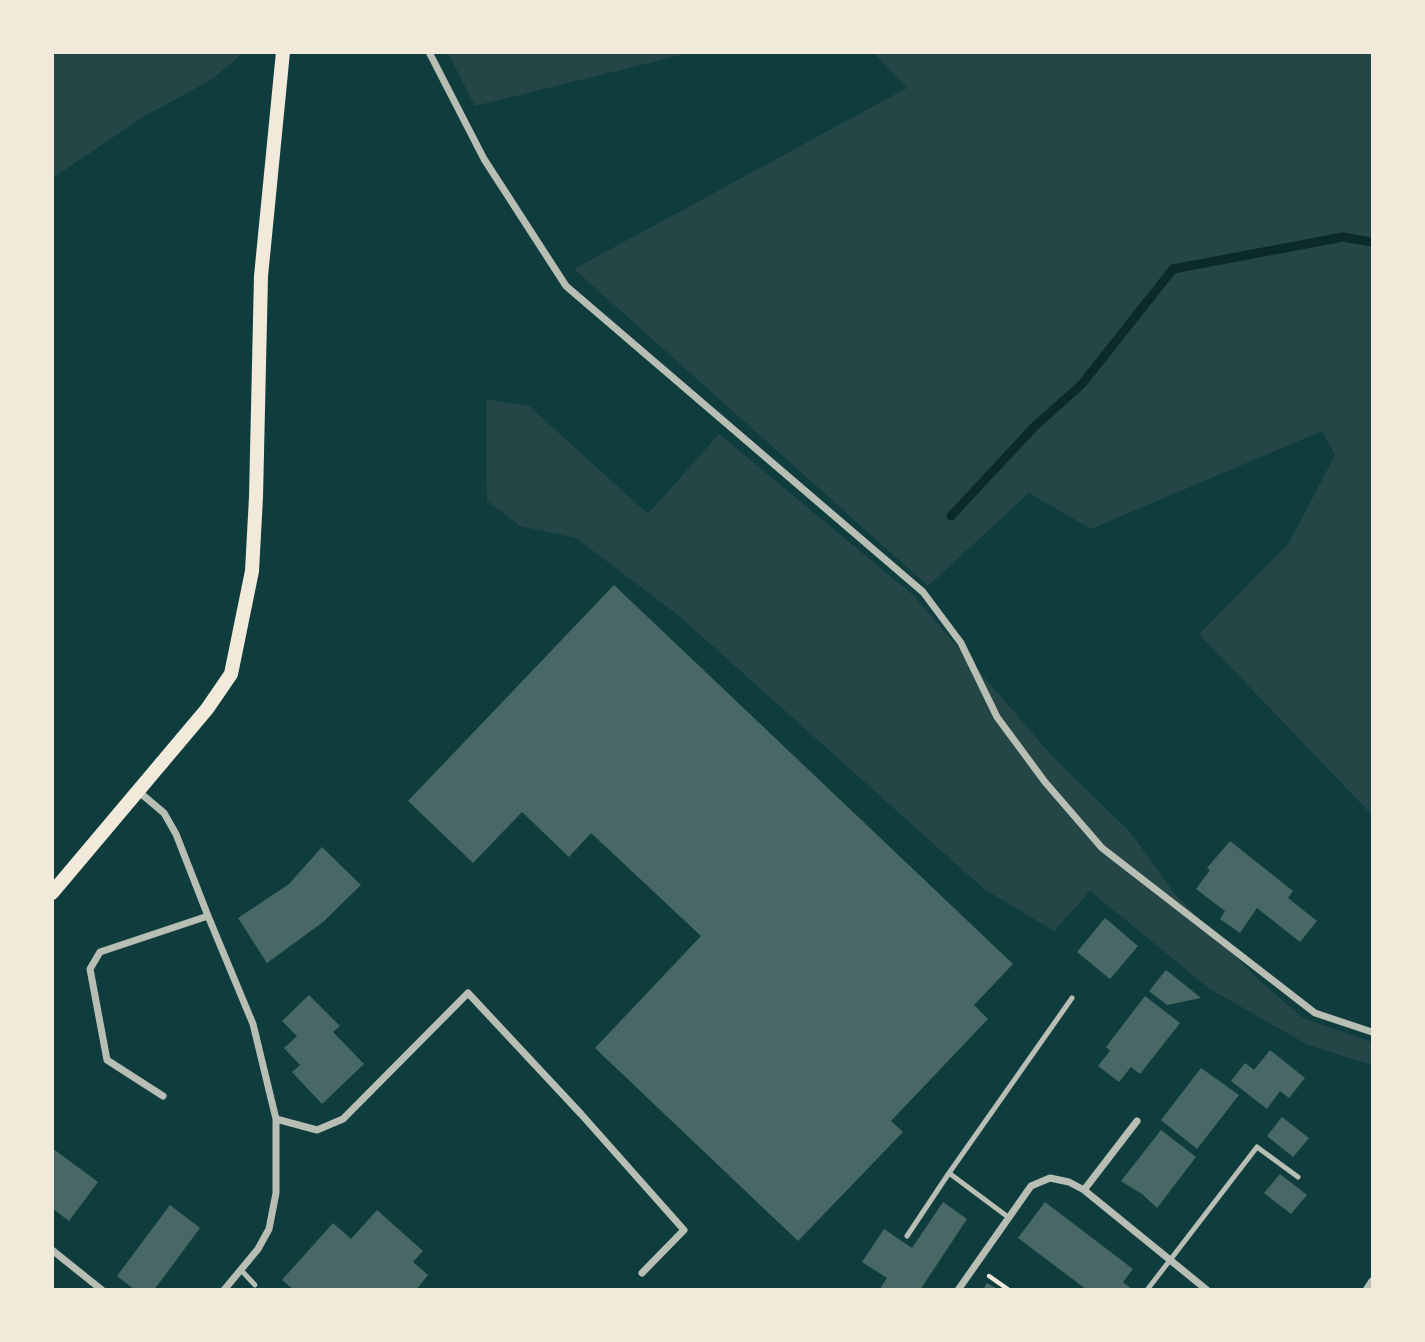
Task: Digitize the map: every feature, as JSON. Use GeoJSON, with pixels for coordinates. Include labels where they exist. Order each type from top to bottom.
{"type":"FeatureCollection","features":[{"type":"Feature","properties":{"kind":"main road"},"geometry":{"type":"LineString","coordinates":[[52,893],[207,709],[231,674],[252,571],[261,276],[282,52]]}},
{"type":"Feature","properties":{"kind":"street"},"geometry":{"type":"LineString","coordinates":[[429,52],[484,159],[566,286],[923,592],[961,643],[997,717],[1045,782],[1102,848],[1315,1013],[1373,1032]]}},
{"type":"Feature","properties":{"kind":"street"},"geometry":{"type":"LineString","coordinates":[[138,791],[164,813],[176,834],[253,1024],[276,1119],[276,1193],[269,1229],[258,1249],[224,1290]]}},
{"type":"Feature","properties":{"kind":"street"},"geometry":{"type":"LineString","coordinates":[[163,1096],[107,1060],[90,969],[100,952],[208,916]]}},
{"type":"Feature","properties":{"kind":"street"},"geometry":{"type":"LineString","coordinates":[[276,1119],[317,1130],[343,1119],[468,993],[684,1230],[642,1273]]}},
{"type":"Feature","properties":{"kind":"street"},"geometry":{"type":"LineString","coordinates":[[1084,1191],[1137,1121]]}},
{"type":"Feature","properties":{"kind":"street"},"geometry":{"type":"LineString","coordinates":[[958,1290],[1031,1186],[1050,1178],[1069,1182],[1084,1191],[1207,1290]]}},
{"type":"Feature","properties":{"kind":"street"},"geometry":{"type":"LineString","coordinates":[[52,1250],[102,1290]]}},
{"type":"Feature","properties":{"kind":"street"},"geometry":{"type":"LineString","coordinates":[[1366,1290],[1373,1281]]}},
{"type":"Feature","properties":{"kind":"lane"},"geometry":{"type":"LineString","coordinates":[[907,1236],[1072,998]]}},
{"type":"Feature","properties":{"kind":"lane"},"geometry":{"type":"LineString","coordinates":[[1147,1290],[1257,1147],[1298,1177]]}},
{"type":"Feature","properties":{"kind":"lane"},"geometry":{"type":"LineString","coordinates":[[949,1173],[1008,1217]]}},
{"type":"Feature","properties":{"kind":"lane"},"geometry":{"type":"LineString","coordinates":[[241,1270],[255,1285]]}},
{"type":"Feature","properties":{"kind":"shaded area"},"geometry":{"type":"Polygon","coordinates":[[[53,52],[243,53],[211,80],[146,115],[53,178],[53,52]]]}},
{"type":"Feature","properties":{"kind":"shaded area"},"geometry":{"type":"Polygon","coordinates":[[[448,53],[689,53],[475,106],[448,53]]]}},
{"type":"Feature","properties":{"kind":"shaded area"},"geometry":{"type":"Polygon","coordinates":[[[874,53],[1372,53],[1372,815],[1199,634],[1289,543],[1335,455],[1322,431],[1091,529],[1029,493],[928,586],[574,269],[907,88],[874,53]]]}},
{"type":"Feature","properties":{"kind":"shaded area"},"geometry":{"type":"Polygon","coordinates":[[[486,399],[529,406],[648,514],[719,434],[913,595],[1053,757],[1131,833],[1174,893],[1258,979],[1303,1018],[1372,1042],[1372,1065],[1308,1045],[1210,989],[1090,891],[1054,931],[984,889],[678,615],[576,538],[520,526],[487,501],[486,399]]]}},
{"type":"Feature","properties":{"kind":"building"},"geometry":{"type":"Polygon","coordinates":[[[614,585],[1013,964],[974,1005],[988,1019],[891,1121],[903,1132],[798,1241],[595,1048],[701,936],[591,833],[569,857],[522,812],[473,863],[408,801],[614,585]]]}},
{"type":"Feature","properties":{"kind":"building"},"geometry":{"type":"Polygon","coordinates":[[[1230,841],[1293,891],[1288,898],[1317,921],[1300,942],[1257,908],[1240,933],[1220,919],[1225,911],[1196,889],[1210,870],[1207,868],[1230,841]]]}},
{"type":"Feature","properties":{"kind":"building"},"geometry":{"type":"Polygon","coordinates":[[[322,847],[361,885],[323,922],[267,963],[238,918],[289,884],[322,847]]]}},
{"type":"Feature","properties":{"kind":"building"},"geometry":{"type":"Polygon","coordinates":[[[1105,918],[1138,946],[1110,979],[1077,952],[1105,918]]]}},
{"type":"Feature","properties":{"kind":"building"},"geometry":{"type":"Polygon","coordinates":[[[1166,970],[1201,998],[1167,1005],[1149,991],[1166,970]]]}},
{"type":"Feature","properties":{"kind":"building"},"geometry":{"type":"Polygon","coordinates":[[[309,995],[340,1026],[333,1032],[364,1064],[322,1104],[292,1072],[300,1065],[284,1048],[297,1036],[282,1021],[309,995]]]}},
{"type":"Feature","properties":{"kind":"building"},"geometry":{"type":"Polygon","coordinates":[[[1145,996],[1180,1023],[1140,1074],[1131,1067],[1119,1082],[1098,1066],[1110,1051],[1106,1047],[1145,996]]]}},
{"type":"Feature","properties":{"kind":"building"},"geometry":{"type":"Polygon","coordinates":[[[1270,1050],[1305,1078],[1289,1098],[1280,1091],[1267,1109],[1231,1081],[1245,1063],[1254,1070],[1270,1050]]]}},
{"type":"Feature","properties":{"kind":"building"},"geometry":{"type":"Polygon","coordinates":[[[1201,1068],[1239,1095],[1197,1149],[1161,1120],[1201,1068]]]}},
{"type":"Feature","properties":{"kind":"building"},"geometry":{"type":"Polygon","coordinates":[[[1282,1117],[1309,1138],[1293,1157],[1267,1136],[1282,1117]]]}},
{"type":"Feature","properties":{"kind":"building"},"geometry":{"type":"Polygon","coordinates":[[[1161,1130],[1196,1157],[1157,1208],[1142,1194],[1121,1181],[1161,1130]]]}},
{"type":"Feature","properties":{"kind":"building"},"geometry":{"type":"Polygon","coordinates":[[[52,1148],[98,1182],[69,1221],[52,1208],[52,1148]]]}},
{"type":"Feature","properties":{"kind":"building"},"geometry":{"type":"Polygon","coordinates":[[[1280,1174],[1307,1195],[1291,1214],[1264,1193],[1280,1174]]]}},
{"type":"Feature","properties":{"kind":"building"},"geometry":{"type":"Polygon","coordinates":[[[943,1202],[967,1219],[920,1290],[879,1290],[887,1278],[862,1262],[884,1229],[912,1248],[943,1202]]]}},
{"type":"Feature","properties":{"kind":"building"},"geometry":{"type":"Polygon","coordinates":[[[1045,1202],[1133,1269],[1123,1282],[1133,1290],[1087,1290],[1018,1238],[1045,1202]]]}},
{"type":"Feature","properties":{"kind":"building"},"geometry":{"type":"Polygon","coordinates":[[[170,1205],[200,1228],[154,1290],[135,1290],[117,1276],[170,1205]]]}},
{"type":"Feature","properties":{"kind":"building"},"geometry":{"type":"Polygon","coordinates":[[[377,1210],[423,1251],[413,1262],[428,1275],[416,1290],[294,1290],[282,1280],[333,1223],[351,1239],[377,1210]]]}},
{"type":"Feature","properties":{"kind":"building"},"geometry":{"type":"Polygon","coordinates":[[[987,1283],[999,1290],[983,1290],[987,1283]]]}},
{"type":"Feature","properties":{"kind":"waterway"},"geometry":{"type":"LineString","coordinates":[[951,516],[1035,426],[1082,384],[1173,269],[1343,237],[1372,242]]}}]}
